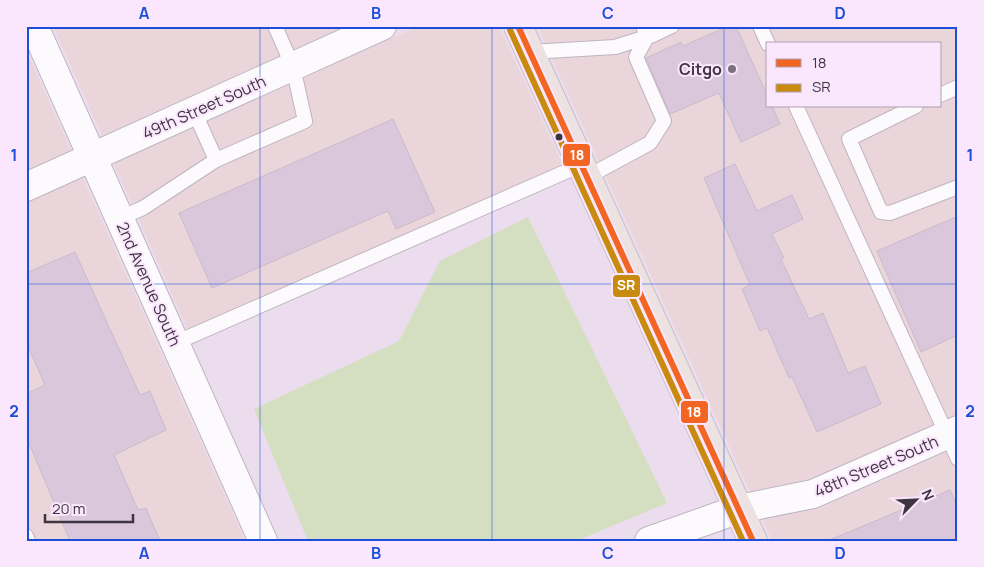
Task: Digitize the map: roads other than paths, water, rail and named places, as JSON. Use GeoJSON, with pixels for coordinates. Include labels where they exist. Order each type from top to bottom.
{"type":"FeatureCollection","features":[{"type":"Feature","properties":{"kind":"main road"},"geometry":{"type":"LineString","coordinates":[[518,26],[753,541]]}},
{"type":"Feature","properties":{"kind":"street","name":"2nd Avenue South"},"geometry":{"type":"LineString","coordinates":[[34,26],[263,541]]}},
{"type":"Feature","properties":{"kind":"street","name":"49th Street South"},"geometry":{"type":"LineString","coordinates":[[26,187],[382,26]]}},
{"type":"Feature","properties":{"kind":"street","name":"48th Street South"},"geometry":{"type":"LineString","coordinates":[[649,541],[739,510],[813,494],[954,441]]}},
{"type":"Feature","properties":{"kind":"lane"},"geometry":{"type":"LineString","coordinates":[[120,218],[143,208],[216,160],[305,120],[293,67],[275,26]]}},
{"type":"Feature","properties":{"kind":"lane"},"geometry":{"type":"LineString","coordinates":[[530,52],[615,47],[645,32],[672,26]]}},
{"type":"Feature","properties":{"kind":"lane"},"geometry":{"type":"LineString","coordinates":[[760,26],[767,42]]}},
{"type":"Feature","properties":{"kind":"lane"},"geometry":{"type":"LineString","coordinates":[[175,343],[650,143],[664,121],[636,57],[645,32]]}},
{"type":"Feature","properties":{"kind":"lane"},"geometry":{"type":"LineString","coordinates":[[942,93],[958,87]]}},
{"type":"Feature","properties":{"kind":"lane"},"geometry":{"type":"LineString","coordinates":[[797,108],[954,441]]}},
{"type":"Feature","properties":{"kind":"lane"},"geometry":{"type":"LineString","coordinates":[[912,108],[849,139],[881,212],[890,213],[958,187]]}},
{"type":"Feature","properties":{"kind":"lane"},"geometry":{"type":"LineString","coordinates":[[194,111],[216,160]]}},
{"type":"Feature","properties":{"kind":"lane"},"geometry":{"type":"LineString","coordinates":[[26,536],[28,541]]}},
{"type":"Feature","properties":{"kind":"place","name":"Citgo"},"geometry":{"type":"Point","coordinates":[732,69]}}]}
